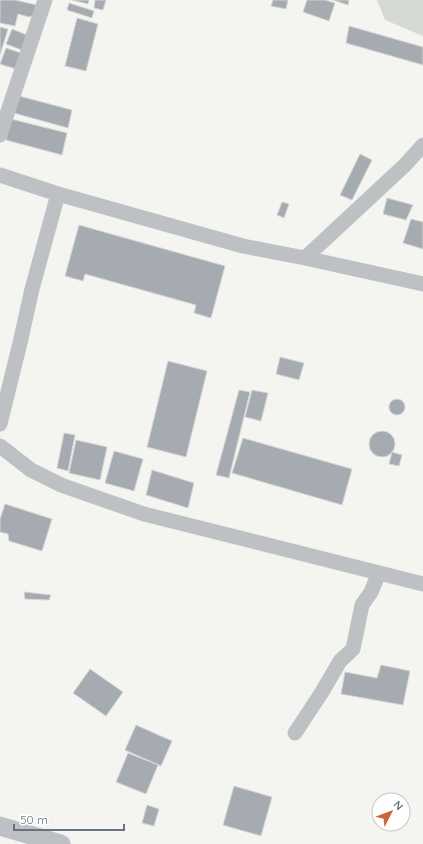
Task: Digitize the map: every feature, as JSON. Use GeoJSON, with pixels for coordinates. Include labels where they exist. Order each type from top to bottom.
{"type":"FeatureCollection","features":[{"type":"Feature","properties":{"kind":"street"},"geometry":{"type":"LineString","coordinates":[[0,135],[45,0]]}},
{"type":"Feature","properties":{"kind":"street"},"geometry":{"type":"LineString","coordinates":[[305,258],[405,165],[423,145]]}},
{"type":"Feature","properties":{"kind":"street"},"geometry":{"type":"LineString","coordinates":[[0,175],[58,194],[243,246],[423,284]]}},
{"type":"Feature","properties":{"kind":"street"},"geometry":{"type":"LineString","coordinates":[[0,424],[34,282],[58,194]]}},
{"type":"Feature","properties":{"kind":"street"},"geometry":{"type":"LineString","coordinates":[[0,446],[31,470],[61,485],[144,514],[423,584]]}},
{"type":"Feature","properties":{"kind":"street"},"geometry":{"type":"LineString","coordinates":[[294,733],[340,661],[353,649],[362,605],[371,592],[379,573]]}},
{"type":"Feature","properties":{"kind":"street"},"geometry":{"type":"LineString","coordinates":[[0,826],[61,844]]}},
{"type":"Feature","properties":{"kind":"shaded area"},"geometry":{"type":"Polygon","coordinates":[[[377,0],[423,0],[423,36],[385,20],[377,0]]]}},
{"type":"Feature","properties":{"kind":"building"},"geometry":{"type":"Polygon","coordinates":[[[0,0],[15,0],[37,5],[35,15],[29,17],[18,14],[15,26],[0,23],[0,0]]]}},
{"type":"Feature","properties":{"kind":"building"},"geometry":{"type":"Polygon","coordinates":[[[72,0],[89,0],[88,4],[72,0]]]}},
{"type":"Feature","properties":{"kind":"building"},"geometry":{"type":"Polygon","coordinates":[[[95,0],[106,0],[103,10],[94,8],[95,0]]]}},
{"type":"Feature","properties":{"kind":"building"},"geometry":{"type":"Polygon","coordinates":[[[273,0],[288,0],[286,9],[271,6],[273,0]]]}},
{"type":"Feature","properties":{"kind":"building"},"geometry":{"type":"Polygon","coordinates":[[[307,0],[325,0],[335,3],[329,21],[303,12],[307,0]]]}},
{"type":"Feature","properties":{"kind":"building"},"geometry":{"type":"Polygon","coordinates":[[[333,0],[349,0],[348,5],[333,0]]]}},
{"type":"Feature","properties":{"kind":"building"},"geometry":{"type":"Polygon","coordinates":[[[69,3],[94,11],[92,18],[67,10],[69,3]]]}},
{"type":"Feature","properties":{"kind":"building"},"geometry":{"type":"Polygon","coordinates":[[[77,18],[98,24],[86,71],[65,66],[77,18]]]}},
{"type":"Feature","properties":{"kind":"building"},"geometry":{"type":"Polygon","coordinates":[[[349,26],[423,47],[423,65],[346,43],[349,26]]]}},
{"type":"Feature","properties":{"kind":"building"},"geometry":{"type":"Polygon","coordinates":[[[0,27],[8,29],[0,55],[0,27]]]}},
{"type":"Feature","properties":{"kind":"building"},"geometry":{"type":"Polygon","coordinates":[[[12,29],[27,35],[22,50],[6,44],[12,29]]]}},
{"type":"Feature","properties":{"kind":"building"},"geometry":{"type":"Polygon","coordinates":[[[6,48],[21,53],[16,69],[0,64],[6,48]]]}},
{"type":"Feature","properties":{"kind":"building"},"geometry":{"type":"Polygon","coordinates":[[[19,96],[72,110],[68,128],[14,113],[19,96]]]}},
{"type":"Feature","properties":{"kind":"building"},"geometry":{"type":"Polygon","coordinates":[[[11,119],[67,133],[62,155],[6,140],[11,119]]]}},
{"type":"Feature","properties":{"kind":"building"},"geometry":{"type":"Polygon","coordinates":[[[360,154],[372,160],[352,200],[340,195],[360,154]]]}},
{"type":"Feature","properties":{"kind":"building"},"geometry":{"type":"Polygon","coordinates":[[[387,198],[413,205],[406,220],[383,214],[387,198]]]}},
{"type":"Feature","properties":{"kind":"building"},"geometry":{"type":"Polygon","coordinates":[[[282,202],[289,204],[284,218],[277,215],[282,202]]]}},
{"type":"Feature","properties":{"kind":"building"},"geometry":{"type":"Polygon","coordinates":[[[411,219],[423,222],[423,249],[403,243],[411,219]]]}},
{"type":"Feature","properties":{"kind":"building"},"geometry":{"type":"Polygon","coordinates":[[[79,225],[225,266],[211,318],[194,313],[196,305],[85,274],[83,281],[65,276],[79,225]]]}},
{"type":"Feature","properties":{"kind":"building"},"geometry":{"type":"Polygon","coordinates":[[[280,357],[304,363],[299,380],[276,374],[280,357]]]}},
{"type":"Feature","properties":{"kind":"building"},"geometry":{"type":"Polygon","coordinates":[[[168,361],[207,371],[186,457],[147,447],[168,361]]]}},
{"type":"Feature","properties":{"kind":"building"},"geometry":{"type":"Polygon","coordinates":[[[239,390],[250,392],[229,478],[216,475],[239,390]]]}},
{"type":"Feature","properties":{"kind":"building"},"geometry":{"type":"Polygon","coordinates":[[[252,390],[268,393],[261,421],[245,417],[252,390]]]}},
{"type":"Feature","properties":{"kind":"building"},"geometry":{"type":"Polygon","coordinates":[[[394,399],[400,399],[405,404],[403,413],[400,415],[394,415],[389,410],[389,404],[394,399]]]}},
{"type":"Feature","properties":{"kind":"building"},"geometry":{"type":"Polygon","coordinates":[[[382,431],[391,435],[395,444],[391,453],[382,457],[373,453],[369,444],[373,435],[382,431]]]}},
{"type":"Feature","properties":{"kind":"building"},"geometry":{"type":"Polygon","coordinates":[[[64,433],[75,435],[68,471],[57,468],[64,433]]]}},
{"type":"Feature","properties":{"kind":"building"},"geometry":{"type":"Polygon","coordinates":[[[243,438],[352,469],[342,505],[232,473],[243,438]]]}},
{"type":"Feature","properties":{"kind":"building"},"geometry":{"type":"Polygon","coordinates":[[[76,440],[107,447],[100,480],[69,473],[76,440]]]}},
{"type":"Feature","properties":{"kind":"building"},"geometry":{"type":"Polygon","coordinates":[[[114,451],[143,459],[134,491],[105,483],[114,451]]]}},
{"type":"Feature","properties":{"kind":"building"},"geometry":{"type":"Polygon","coordinates":[[[392,452],[402,455],[399,466],[389,464],[392,452]]]}},
{"type":"Feature","properties":{"kind":"building"},"geometry":{"type":"Polygon","coordinates":[[[152,470],[194,483],[188,508],[146,495],[152,470]]]}},
{"type":"Feature","properties":{"kind":"building"},"geometry":{"type":"Polygon","coordinates":[[[5,504],[52,519],[42,551],[9,541],[8,534],[0,532],[0,519],[5,504]]]}},
{"type":"Feature","properties":{"kind":"building"},"geometry":{"type":"Polygon","coordinates":[[[24,592],[51,595],[49,600],[25,599],[24,592]]]}},
{"type":"Feature","properties":{"kind":"building"},"geometry":{"type":"Polygon","coordinates":[[[381,665],[410,671],[403,705],[341,694],[345,672],[377,678],[381,665]]]}},
{"type":"Feature","properties":{"kind":"building"},"geometry":{"type":"Polygon","coordinates":[[[90,669],[123,692],[106,716],[73,693],[90,669]]]}},
{"type":"Feature","properties":{"kind":"building"},"geometry":{"type":"Polygon","coordinates":[[[136,725],[172,741],[161,766],[125,750],[136,725]]]}},
{"type":"Feature","properties":{"kind":"building"},"geometry":{"type":"Polygon","coordinates":[[[128,753],[158,765],[146,794],[116,782],[128,753]]]}},
{"type":"Feature","properties":{"kind":"building"},"geometry":{"type":"Polygon","coordinates":[[[234,786],[272,797],[261,836],[223,825],[234,786]]]}},
{"type":"Feature","properties":{"kind":"building"},"geometry":{"type":"Polygon","coordinates":[[[147,805],[159,809],[154,826],[142,823],[147,805]]]}}]}
